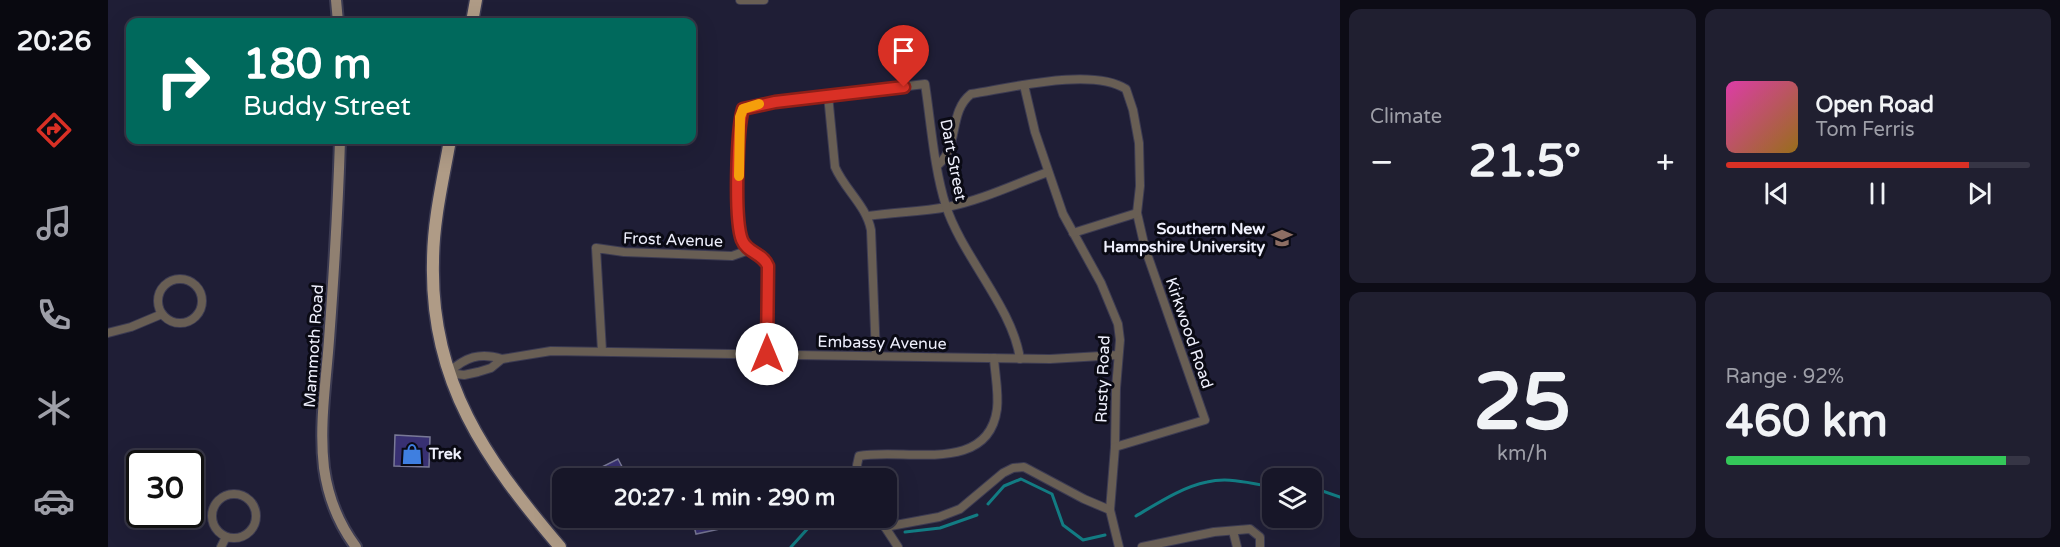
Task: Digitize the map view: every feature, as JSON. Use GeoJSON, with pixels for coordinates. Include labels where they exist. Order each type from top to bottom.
{"type":"FeatureCollection","features":[{"type":"Feature","properties":{"kind":"main road"},"geometry":{"type":"LineString","coordinates":[[336,0],[338,18]]}},
{"type":"Feature","properties":{"kind":"main road"},"geometry":{"type":"LineString","coordinates":[[473,18],[476,0]]}},
{"type":"Feature","properties":{"kind":"main road","name":"Mammoth Road"},"geometry":{"type":"LineString","coordinates":[[340,144],[324,412],[324,466],[339,520],[356,547]]}},
{"type":"Feature","properties":{"kind":"main road"},"geometry":{"type":"LineString","coordinates":[[449,144],[436,223],[433,263],[435,310],[448,373],[485,451],[551,541],[560,547]]}},
{"type":"Feature","properties":{"kind":"street"},"geometry":{"type":"LineString","coordinates":[[740,0],[764,0]]}},
{"type":"Feature","properties":{"kind":"street","name":"Kirkwood Road"},"geometry":{"type":"LineString","coordinates":[[1024,86],[1083,79],[1105,81],[1126,89],[1133,110],[1139,143],[1140,186],[1137,213],[1145,248],[1205,420],[1115,447]]}},
{"type":"Feature","properties":{"kind":"street","name":"Dart Street"},"geometry":{"type":"LineString","coordinates":[[828,95],[925,84],[946,207],[1008,323],[1018,345],[1020,359]]}},
{"type":"Feature","properties":{"kind":"street"},"geometry":{"type":"LineString","coordinates":[[938,165],[948,153],[962,101],[971,94],[1024,86]]}},
{"type":"Feature","properties":{"kind":"street","name":"Rusty Road"},"geometry":{"type":"LineString","coordinates":[[1024,86],[1035,132],[1063,214],[1101,283],[1114,314],[1120,340],[1110,510],[1119,547]]}},
{"type":"Feature","properties":{"kind":"street"},"geometry":{"type":"LineString","coordinates":[[767,354],[768,266],[762,257],[749,250],[741,238],[740,129],[743,109],[756,104],[828,95],[835,167],[868,216],[871,230],[876,356]]}},
{"type":"Feature","properties":{"kind":"street"},"geometry":{"type":"LineString","coordinates":[[868,216],[946,207],[977,200],[1048,172]]}},
{"type":"Feature","properties":{"kind":"street"},"geometry":{"type":"LineString","coordinates":[[1073,233],[1137,213]]}},
{"type":"Feature","properties":{"kind":"street","name":"Frost Avenue"},"geometry":{"type":"LineString","coordinates":[[602,351],[596,248],[624,252],[732,256],[749,250]]}},
{"type":"Feature","properties":{"kind":"street"},"geometry":{"type":"LineString","coordinates":[[184,279],[192,282],[199,289],[202,298],[201,308],[192,319],[178,323],[162,314],[158,305],[158,296],[162,287],[170,281],[184,279]]}},
{"type":"Feature","properties":{"kind":"street"},"geometry":{"type":"LineString","coordinates":[[108,333],[131,327],[162,314]]}},
{"type":"Feature","properties":{"kind":"street","name":"Embassy Avenue"},"geometry":{"type":"LineString","coordinates":[[448,373],[461,361],[477,355],[489,355],[502,359],[551,351],[1020,359],[1118,355]]}},
{"type":"Feature","properties":{"kind":"street"},"geometry":{"type":"LineString","coordinates":[[857,468],[859,456],[873,453],[952,454],[973,447],[982,440],[989,431],[997,410],[994,358]]}},
{"type":"Feature","properties":{"kind":"street","name":"Embassy Avenue"},"geometry":{"type":"LineString","coordinates":[[448,373],[464,375],[478,372],[491,368],[502,359]]}},
{"type":"Feature","properties":{"kind":"street"},"geometry":{"type":"LineString","coordinates":[[897,525],[939,517],[960,509],[1003,473],[1024,466],[1110,510]]}},
{"type":"Feature","properties":{"kind":"street"},"geometry":{"type":"LineString","coordinates":[[227,496],[244,497],[255,510],[253,527],[239,538],[226,537],[214,524],[212,516],[214,507],[219,500],[227,496]]}},
{"type":"Feature","properties":{"kind":"street"},"geometry":{"type":"LineString","coordinates":[[886,528],[898,547]]}},
{"type":"Feature","properties":{"kind":"street"},"geometry":{"type":"LineString","coordinates":[[1233,531],[1237,547]]}},
{"type":"Feature","properties":{"kind":"street"},"geometry":{"type":"LineString","coordinates":[[1142,547],[1233,531],[1254,531],[1260,537],[1260,547]]}},
{"type":"Feature","properties":{"kind":"street"},"geometry":{"type":"LineString","coordinates":[[221,547],[226,537]]}},
{"type":"Feature","properties":{"kind":"building","name":"Trek"},"geometry":{"type":"Polygon","coordinates":[[[395,435],[430,437],[429,467],[394,466],[395,435]]]}},
{"type":"Feature","properties":{"kind":"building"},"geometry":{"type":"Polygon","coordinates":[[[618,459],[623,468],[600,468],[618,459]]]}},
{"type":"Feature","properties":{"kind":"building"},"geometry":{"type":"Polygon","coordinates":[[[694,528],[720,529],[696,534],[694,528]]]}},
{"type":"Feature","properties":{"kind":"waterway"},"geometry":{"type":"LineString","coordinates":[[988,504],[1004,486],[1021,479],[1052,494],[1063,525],[1083,540],[1105,535]]}},
{"type":"Feature","properties":{"kind":"waterway"},"geometry":{"type":"LineString","coordinates":[[1136,516],[1198,484],[1231,480],[1262,485]]}},
{"type":"Feature","properties":{"kind":"waterway"},"geometry":{"type":"LineString","coordinates":[[1322,491],[1340,497]]}},
{"type":"Feature","properties":{"kind":"waterway"},"geometry":{"type":"LineString","coordinates":[[905,532],[940,528],[977,515]]}},
{"type":"Feature","properties":{"kind":"waterway"},"geometry":{"type":"LineString","coordinates":[[791,547],[808,528]]}},
{"type":"Feature","properties":{"kind":"slow traffic"},"geometry":{"type":"LineString","coordinates":[[739,176],[740,117],[743,109],[759,104]]}},
{"type":"Feature","properties":{"kind":"place","name":"Southern New Hampshire University"},"geometry":{"type":"Point","coordinates":[1282,238]}},
{"type":"Feature","properties":{"kind":"place","name":"Trek"},"geometry":{"type":"Point","coordinates":[412,454]}},
{"type":"Feature","properties":{"kind":"route"},"geometry":{"type":"LineString","coordinates":[[767,354],[768,266],[762,257],[746,247],[741,238],[738,189],[740,117],[743,109],[756,104],[904,87]]}}]}
